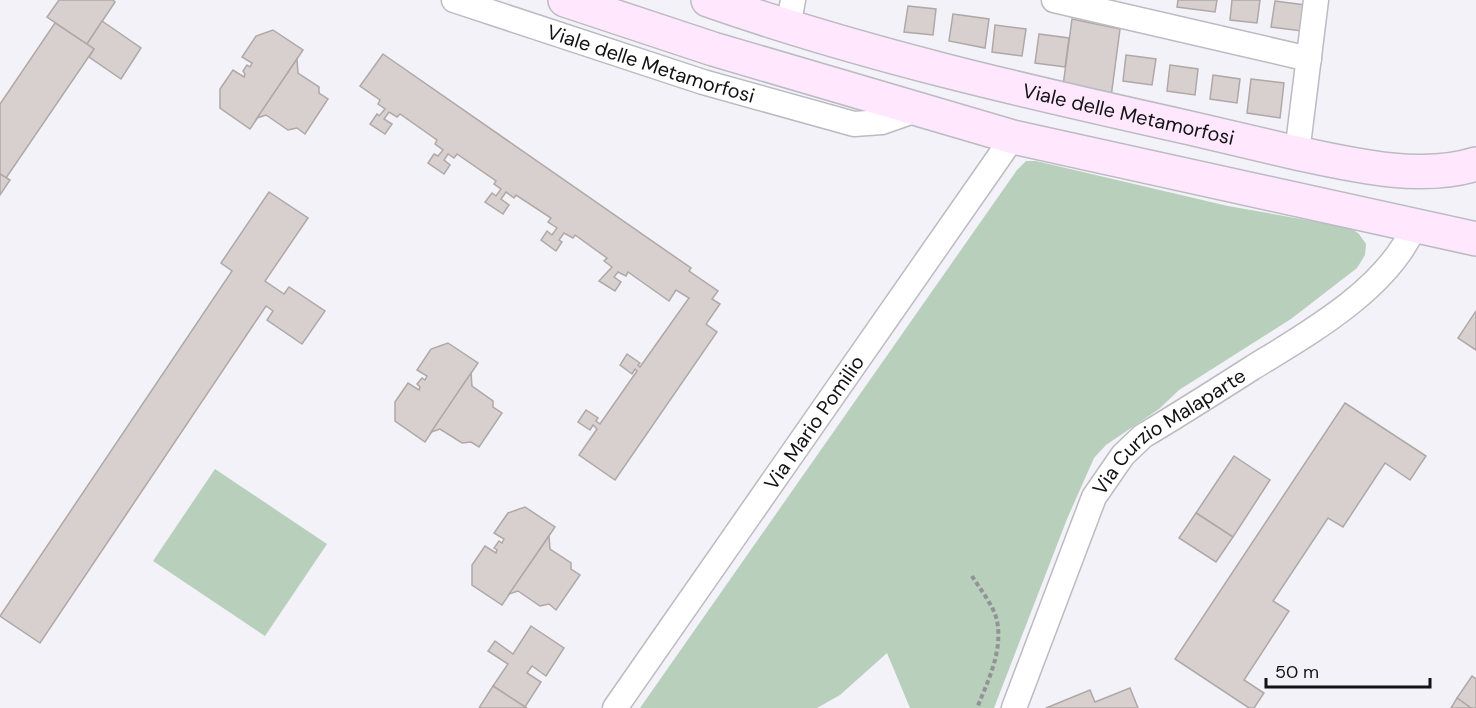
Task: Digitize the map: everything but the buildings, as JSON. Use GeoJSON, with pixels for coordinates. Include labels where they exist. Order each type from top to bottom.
{"type":"FeatureCollection","features":[{"type":"Feature","properties":{"kind":"street","name":"Viale delle Metamorfosi"},"geometry":{"type":"LineString","coordinates":[[454,0],[703,82],[854,124],[882,122],[919,109]]}},
{"type":"Feature","properties":{"kind":"street","name":"Viale delle Metamorfosi"},"geometry":{"type":"LineString","coordinates":[[565,0],[782,70],[1013,136],[1476,238]]}},
{"type":"Feature","properties":{"kind":"street","name":"Viale delle Metamorfosi"},"geometry":{"type":"LineString","coordinates":[[708,0],[790,14],[1031,92],[1348,164],[1416,171],[1476,164]]}},
{"type":"Feature","properties":{"kind":"street"},"geometry":{"type":"LineString","coordinates":[[1054,0],[1309,59]]}},
{"type":"Feature","properties":{"kind":"street"},"geometry":{"type":"LineString","coordinates":[[1297,153],[1316,0]]}},
{"type":"Feature","properties":{"kind":"street"},"geometry":{"type":"LineString","coordinates":[[782,70],[790,14]]}},
{"type":"Feature","properties":{"kind":"street"},"geometry":{"type":"LineString","coordinates":[[1013,136],[1031,92]]}},
{"type":"Feature","properties":{"kind":"street","name":"Via Mario Pomilio"},"geometry":{"type":"LineString","coordinates":[[615,708],[1013,136]]}},
{"type":"Feature","properties":{"kind":"street","name":"Via Curzio Malaparte"},"geometry":{"type":"LineString","coordinates":[[1014,708],[1094,497],[1123,455],[1143,436],[1299,339],[1337,312],[1386,270],[1400,253],[1415,225]]}},
{"type":"Feature","properties":{"kind":"path"},"geometry":{"type":"LineString","coordinates":[[972,576],[997,619],[998,638],[994,665],[977,708]]}},
{"type":"Feature","properties":{"kind":"green space"},"geometry":{"type":"Polygon","coordinates":[[[1026,161],[1036,161],[1228,206],[1351,228],[1366,244],[1365,255],[1357,268],[1291,319],[1179,390],[1159,409],[1106,445],[1094,458],[1067,519],[994,708],[910,708],[887,653],[840,695],[817,708],[640,708],[1017,170],[1026,161]]]}},
{"type":"Feature","properties":{"kind":"green space"},"geometry":{"type":"Polygon","coordinates":[[[215,469],[327,544],[265,636],[153,561],[215,469]]]}}]}
